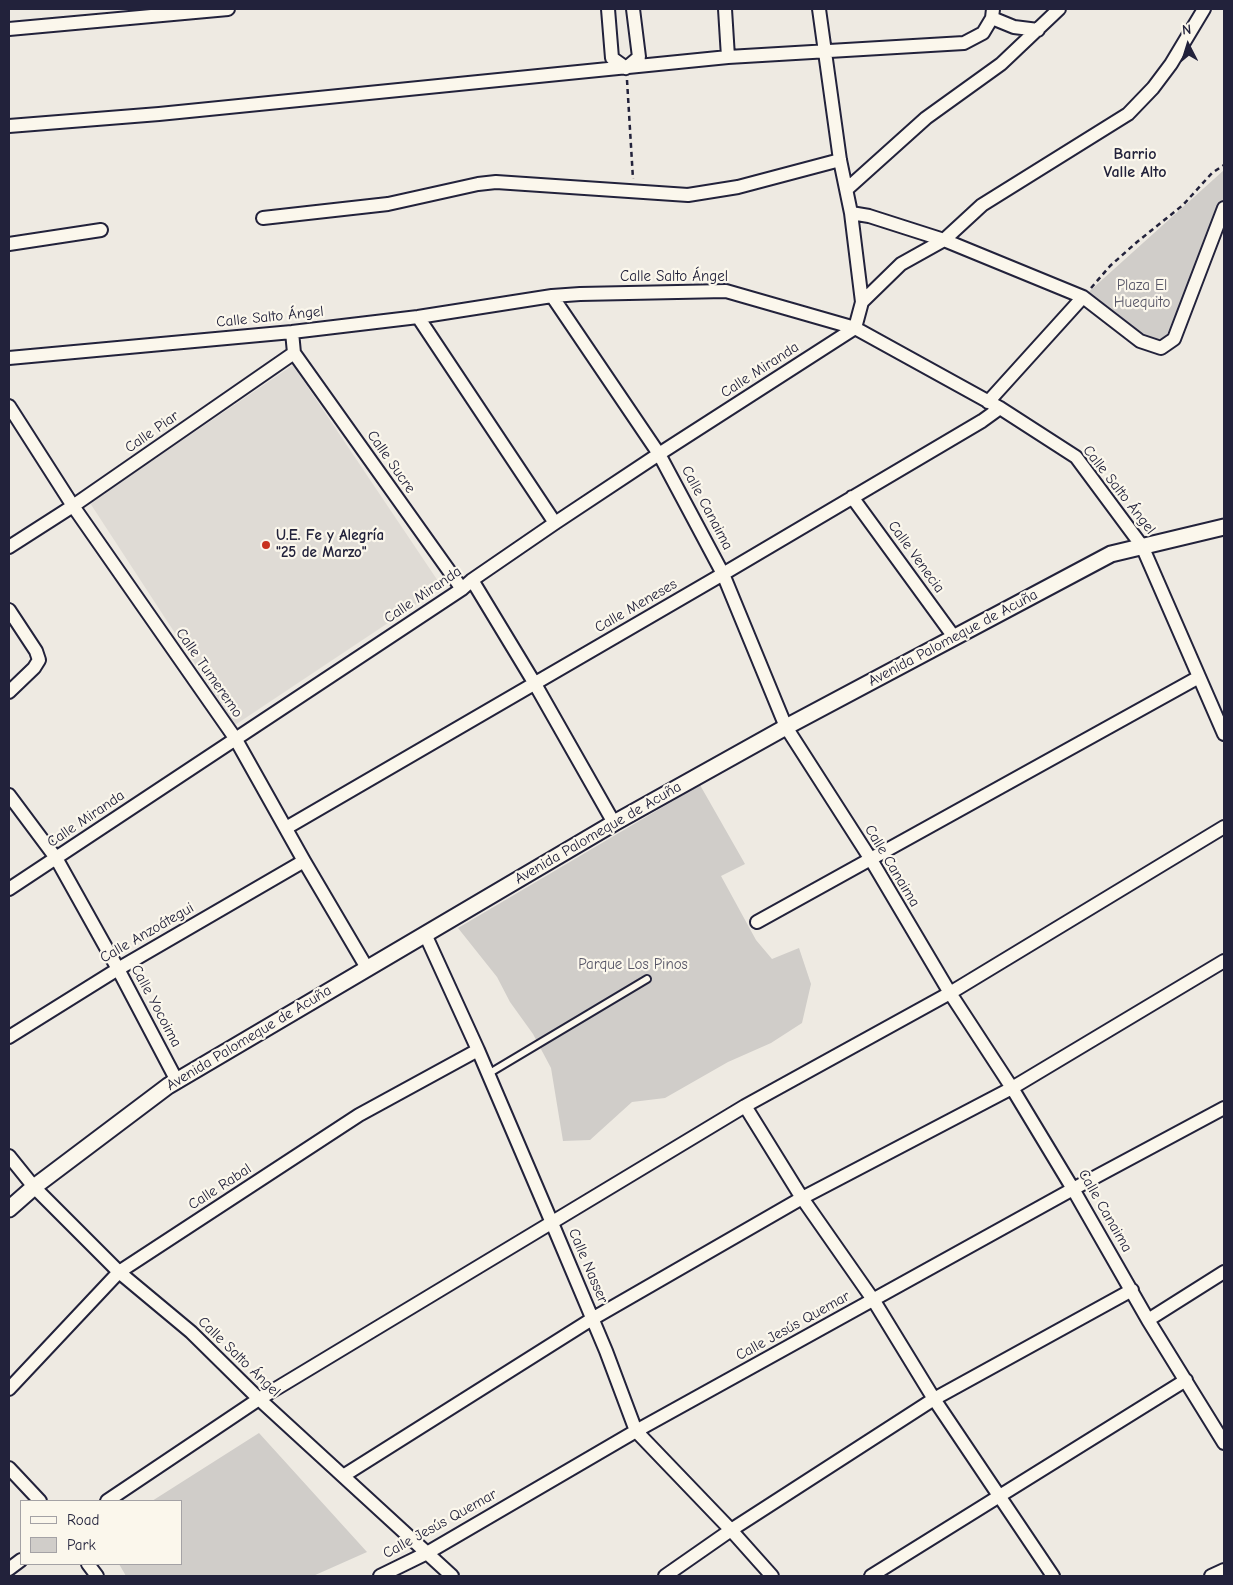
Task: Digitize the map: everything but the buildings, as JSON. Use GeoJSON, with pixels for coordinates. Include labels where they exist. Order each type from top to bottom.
{"type":"FeatureCollection","features":[{"type":"Feature","properties":{"kind":"street"},"geometry":{"type":"LineString","coordinates":[[9,29],[228,9]]}},
{"type":"Feature","properties":{"kind":"street"},"geometry":{"type":"LineString","coordinates":[[608,9],[612,58],[626,68]]}},
{"type":"Feature","properties":{"kind":"street"},"geometry":{"type":"LineString","coordinates":[[626,68],[639,57],[633,9]]}},
{"type":"Feature","properties":{"kind":"street"},"geometry":{"type":"LineString","coordinates":[[725,9],[728,57]]}},
{"type":"Feature","properties":{"kind":"street"},"geometry":{"type":"LineString","coordinates":[[819,9],[840,160],[851,213],[862,302],[856,328]]}},
{"type":"Feature","properties":{"kind":"street"},"geometry":{"type":"LineString","coordinates":[[847,189],[926,118],[1001,64],[1059,9]]}},
{"type":"Feature","properties":{"kind":"street"},"geometry":{"type":"LineString","coordinates":[[862,302],[901,264],[944,240],[982,205],[1128,114],[1153,88],[1171,64],[1204,9]]}},
{"type":"Feature","properties":{"kind":"street"},"geometry":{"type":"LineString","coordinates":[[9,126],[159,114],[728,57],[964,43],[983,32],[992,13],[1014,27],[1038,30]]}},
{"type":"Feature","properties":{"kind":"street"},"geometry":{"type":"LineString","coordinates":[[263,218],[388,204],[478,184],[496,182],[688,195],[738,187],[840,160]]}},
{"type":"Feature","properties":{"kind":"street"},"geometry":{"type":"LineString","coordinates":[[851,213],[869,216],[944,240],[1084,297],[1140,341],[1161,348],[1174,339],[1224,208]]}},
{"type":"Feature","properties":{"kind":"street"},"geometry":{"type":"LineString","coordinates":[[9,244],[101,230]]}},
{"type":"Feature","properties":{"kind":"street","name":"Calle Salto Ángel"},"geometry":{"type":"LineString","coordinates":[[9,358],[292,332],[418,317],[552,296],[580,294],[726,291],[856,328],[994,405],[1076,457],[1142,546],[1224,734]]}},
{"type":"Feature","properties":{"kind":"street","name":"Calle Canaima"},"geometry":{"type":"LineString","coordinates":[[552,296],[659,454],[723,574],[786,727],[870,858],[950,993],[1012,1088],[1073,1189],[1148,1320],[1224,1443]]}},
{"type":"Feature","properties":{"kind":"street","name":"Calle Meneses"},"geometry":{"type":"LineString","coordinates":[[286,828],[982,421],[1084,297]]}},
{"type":"Feature","properties":{"kind":"street"},"geometry":{"type":"LineString","coordinates":[[418,317],[555,523]]}},
{"type":"Feature","properties":{"kind":"street","name":"Calle Miranda"},"geometry":{"type":"LineString","coordinates":[[9,888],[462,589],[472,580],[555,523],[659,454],[856,328]]}},
{"type":"Feature","properties":{"kind":"street"},"geometry":{"type":"LineString","coordinates":[[292,332],[294,353]]}},
{"type":"Feature","properties":{"kind":"street","name":"Calle Piar"},"geometry":{"type":"LineString","coordinates":[[9,547],[73,506],[294,353]]}},
{"type":"Feature","properties":{"kind":"street","name":"Calle Sucre"},"geometry":{"type":"LineString","coordinates":[[294,353],[462,589]]}},
{"type":"Feature","properties":{"kind":"street","name":"Calle Tumeremo"},"geometry":{"type":"LineString","coordinates":[[9,406],[73,506],[236,738],[304,861],[367,968]]}},
{"type":"Feature","properties":{"kind":"street","name":"Calle Venecia"},"geometry":{"type":"LineString","coordinates":[[852,497],[954,636]]}},
{"type":"Feature","properties":{"kind":"street","name":"Avenida Palomeque de Acuña"},"geometry":{"type":"LineString","coordinates":[[9,1209],[34,1187],[177,1081],[614,823],[954,636],[1111,554],[1224,527]]}},
{"type":"Feature","properties":{"kind":"street"},"geometry":{"type":"LineString","coordinates":[[472,580],[614,823]]}},
{"type":"Feature","properties":{"kind":"street"},"geometry":{"type":"LineString","coordinates":[[9,610],[36,651],[39,660],[34,668],[9,692]]}},
{"type":"Feature","properties":{"kind":"street"},"geometry":{"type":"LineString","coordinates":[[756,922],[1199,677]]}},
{"type":"Feature","properties":{"kind":"street","name":"Calle Yocoima"},"geometry":{"type":"LineString","coordinates":[[9,795],[56,858],[118,969],[177,1081]]}},
{"type":"Feature","properties":{"kind":"street"},"geometry":{"type":"LineString","coordinates":[[108,1500],[259,1399],[745,1106],[950,993],[1224,828]]}},
{"type":"Feature","properties":{"kind":"street","name":"Calle Anzoátegui"},"geometry":{"type":"LineString","coordinates":[[9,1037],[118,969],[304,861]]}},
{"type":"Feature","properties":{"kind":"street","name":"Calle Nasser"},"geometry":{"type":"LineString","coordinates":[[425,934],[478,1050],[552,1223],[636,1431],[731,1530],[772,1576]]}},
{"type":"Feature","properties":{"kind":"street"},"geometry":{"type":"LineString","coordinates":[[344,1476],[592,1319],[802,1198],[1012,1088],[1224,961]]}},
{"type":"Feature","properties":{"kind":"street","name":"Calle Rabal"},"geometry":{"type":"LineString","coordinates":[[9,1389],[119,1272],[359,1116],[478,1050]]}},
{"type":"Feature","properties":{"kind":"street"},"geometry":{"type":"LineString","coordinates":[[745,1106],[802,1198],[874,1301],[934,1399],[1053,1576]]}},
{"type":"Feature","properties":{"kind":"street","name":"Calle Jesús Quemar"},"geometry":{"type":"LineString","coordinates":[[380,1576],[427,1553],[636,1431],[874,1301],[1073,1189],[1224,1108]]}},
{"type":"Feature","properties":{"kind":"street","name":"Calle Salto Ángel"},"geometry":{"type":"LineString","coordinates":[[9,1156],[34,1187],[119,1272],[190,1332],[259,1399],[452,1576]]}},
{"type":"Feature","properties":{"kind":"street"},"geometry":{"type":"LineString","coordinates":[[1148,1320],[1224,1272]]}},
{"type":"Feature","properties":{"kind":"street"},"geometry":{"type":"LineString","coordinates":[[665,1576],[731,1530],[934,1399],[1132,1290]]}},
{"type":"Feature","properties":{"kind":"street"},"geometry":{"type":"LineString","coordinates":[[871,1576],[1186,1380]]}},
{"type":"Feature","properties":{"kind":"street"},"geometry":{"type":"LineString","coordinates":[[9,1468],[39,1500]]}},
{"type":"Feature","properties":{"kind":"street"},"geometry":{"type":"LineString","coordinates":[[9,1569],[20,1561]]}},
{"type":"Feature","properties":{"kind":"street"},"geometry":{"type":"LineString","coordinates":[[89,1565],[96,1576]]}},
{"type":"Feature","properties":{"kind":"street"},"geometry":{"type":"LineString","coordinates":[[1211,1576],[1224,1570]]}},
{"type":"Feature","properties":{"kind":"lane"},"geometry":{"type":"LineString","coordinates":[[488,1074],[647,979]]}},
{"type":"Feature","properties":{"kind":"path"},"geometry":{"type":"LineString","coordinates":[[626,68],[634,192]]}},
{"type":"Feature","properties":{"kind":"path"},"geometry":{"type":"LineString","coordinates":[[1084,297],[1117,260],[1183,205],[1212,173],[1224,165]]}},
{"type":"Feature","properties":{"kind":"shaded area","name":"U.E. Fe y Alegría \"25 de Marzo\""},"geometry":{"type":"Polygon","coordinates":[[[293,365],[442,587],[235,725],[90,503],[293,365]]]}},
{"type":"Feature","properties":{"kind":"green space","name":"Plaza El Huequito"},"geometry":{"type":"Polygon","coordinates":[[[1224,170],[1224,201],[1161,348],[1083,297],[1224,170]]]}},
{"type":"Feature","properties":{"kind":"green space","name":"Parque Los Pinos"},"geometry":{"type":"Polygon","coordinates":[[[700,785],[745,864],[721,876],[756,940],[772,959],[799,948],[811,984],[802,1023],[771,1043],[728,1062],[665,1098],[632,1102],[590,1140],[563,1141],[551,1068],[533,1034],[510,1002],[497,977],[458,928],[700,785]]]}},
{"type":"Feature","properties":{"kind":"green space"},"geometry":{"type":"Polygon","coordinates":[[[259,1433],[367,1552],[313,1576],[126,1576],[120,1565],[182,1565],[182,1500],[154,1500],[259,1433]]]}},
{"type":"Feature","properties":{"kind":"place","name":"U.E. Fe y Alegría \"25 de Marzo\""},"geometry":{"type":"Point","coordinates":[266,545]}},
{"type":"Feature","properties":{"kind":"district","name":"Barrio Valle Alto"},"geometry":{"type":"Point","coordinates":[1135,163]}}]}
